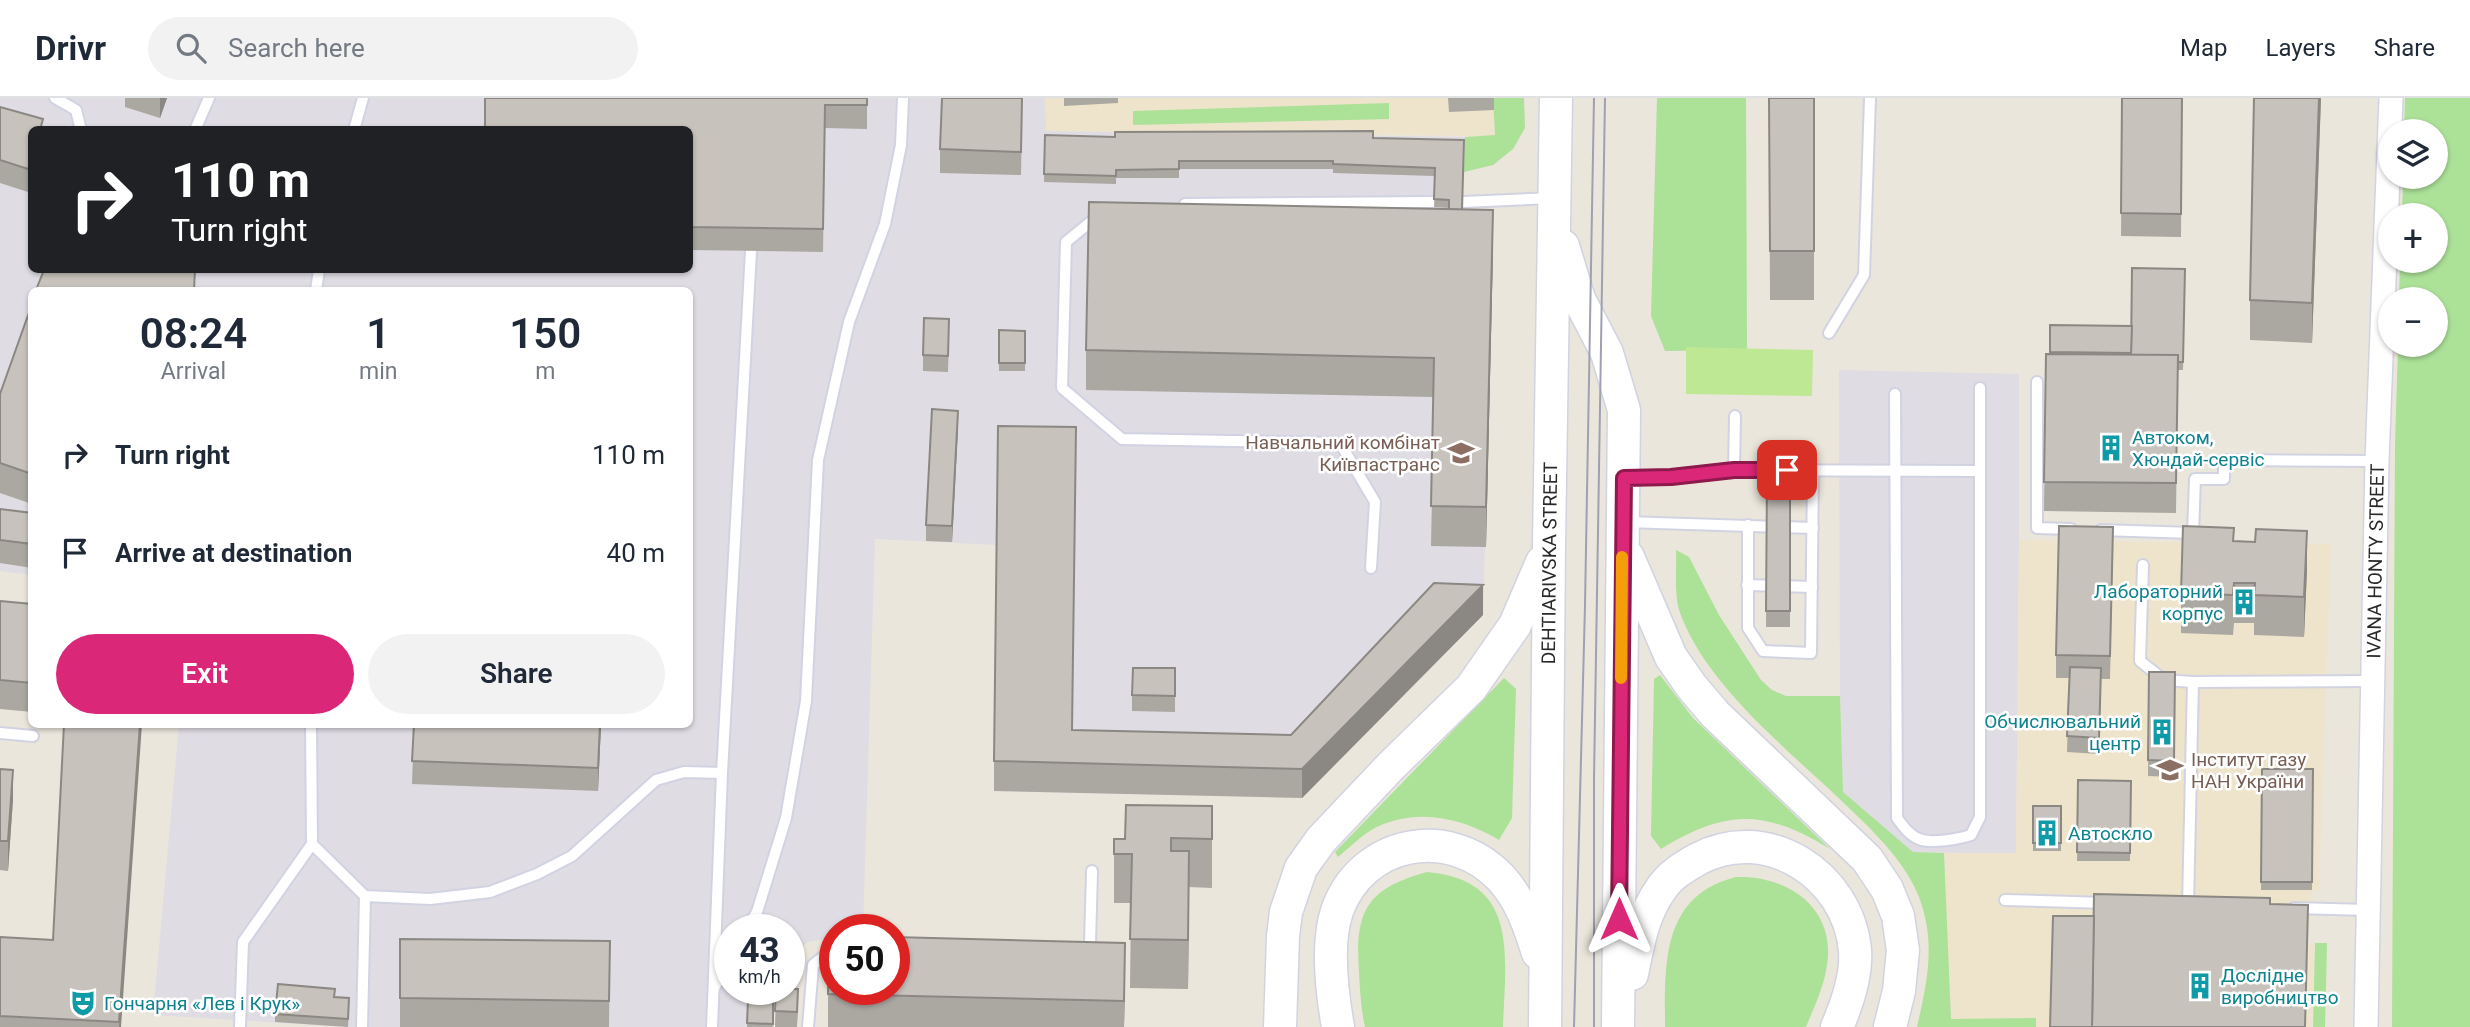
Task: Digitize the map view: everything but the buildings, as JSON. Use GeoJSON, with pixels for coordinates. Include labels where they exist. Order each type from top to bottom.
{"type":"FeatureCollection","features":[{"type":"Feature","properties":{"kind":"main road","name":"DEHTIARIVSKA STREET"},"geometry":{"type":"LineString","coordinates":[[1545,1027],[1556,98]]}},
{"type":"Feature","properties":{"kind":"main road"},"geometry":{"type":"LineString","coordinates":[[1554,208],[1579,299],[1607,353],[1624,410],[1620,1027]]}},
{"type":"Feature","properties":{"kind":"main road"},"geometry":{"type":"LineString","coordinates":[[1623,532],[1668,650],[1692,687],[1715,714],[1867,859],[1886,889],[1898,916],[1903,950],[1899,991],[1890,1027]]}},
{"type":"Feature","properties":{"kind":"main road"},"geometry":{"type":"LineString","coordinates":[[1280,1027],[1286,912],[1301,868],[1321,840],[1390,767],[1471,688],[1515,625],[1549,544]]}},
{"type":"Feature","properties":{"kind":"main road"},"geometry":{"type":"LineString","coordinates":[[1338,1027],[1331,934],[1338,910],[1348,888],[1369,866],[1408,846],[1449,847],[1469,853],[1501,878],[1520,902],[1546,982]]}},
{"type":"Feature","properties":{"kind":"main road"},"geometry":{"type":"LineString","coordinates":[[1620,1027],[1639,938],[1648,912],[1660,890],[1670,878],[1705,855],[1724,849],[1745,847],[1768,849],[1793,858],[1816,873],[1834,893],[1848,919],[1855,950],[1853,979],[1837,1027]]}},
{"type":"Feature","properties":{"kind":"street","name":"IVANA HONTY STREET"},"geometry":{"type":"LineString","coordinates":[[2366,1027],[2377,461],[2391,98]]}},
{"type":"Feature","properties":{"kind":"lane"},"geometry":{"type":"LineString","coordinates":[[55,98],[76,110],[80,126]]}},
{"type":"Feature","properties":{"kind":"lane"},"geometry":{"type":"LineString","coordinates":[[197,126],[209,98]]}},
{"type":"Feature","properties":{"kind":"lane"},"geometry":{"type":"LineString","coordinates":[[355,126],[363,98]]}},
{"type":"Feature","properties":{"kind":"lane"},"geometry":{"type":"LineString","coordinates":[[756,914],[786,818],[806,701],[818,460],[849,322],[885,225],[901,145],[903,98]]}},
{"type":"Feature","properties":{"kind":"lane"},"geometry":{"type":"LineString","coordinates":[[1829,333],[1864,275],[1870,98]]}},
{"type":"Feature","properties":{"kind":"lane"},"geometry":{"type":"LineString","coordinates":[[1178,204],[1434,202]]}},
{"type":"Feature","properties":{"kind":"lane"},"geometry":{"type":"LineString","coordinates":[[1463,202],[1554,208]]}},
{"type":"Feature","properties":{"kind":"lane"},"geometry":{"type":"LineString","coordinates":[[1111,205],[1066,242],[1062,388],[1122,439],[1340,443],[1375,502],[1371,568]]}},
{"type":"Feature","properties":{"kind":"lane"},"geometry":{"type":"LineString","coordinates":[[712,1027],[722,773],[751,251]]}},
{"type":"Feature","properties":{"kind":"lane"},"geometry":{"type":"LineString","coordinates":[[2037,382],[2037,528],[2193,533],[2194,479],[2224,479],[2224,460],[2377,461]]}},
{"type":"Feature","properties":{"kind":"lane"},"geometry":{"type":"LineString","coordinates":[[1895,394],[1898,818],[1904,836],[1920,840],[1957,839],[1971,835],[1980,817],[1980,388]]}},
{"type":"Feature","properties":{"kind":"lane"},"geometry":{"type":"LineString","coordinates":[[1734,470],[1735,416]]}},
{"type":"Feature","properties":{"kind":"lane"},"geometry":{"type":"LineString","coordinates":[[1624,478],[1671,477],[1734,470],[1980,471]]}},
{"type":"Feature","properties":{"kind":"lane"},"geometry":{"type":"LineString","coordinates":[[1748,525],[1748,628],[1763,651],[1811,653],[1813,470]]}},
{"type":"Feature","properties":{"kind":"lane"},"geometry":{"type":"LineString","coordinates":[[1623,532],[1748,525],[1813,528]]}},
{"type":"Feature","properties":{"kind":"lane"},"geometry":{"type":"LineString","coordinates":[[2143,565],[2140,662],[2164,680],[2372,681]]}},
{"type":"Feature","properties":{"kind":"lane"},"geometry":{"type":"LineString","coordinates":[[1747,585],[1812,587]]}},
{"type":"Feature","properties":{"kind":"lane"},"geometry":{"type":"LineString","coordinates":[[2188,905],[2193,682]]}},
{"type":"Feature","properties":{"kind":"lane"},"geometry":{"type":"LineString","coordinates":[[240,1027],[243,942],[312,844],[311,728]]}},
{"type":"Feature","properties":{"kind":"lane"},"geometry":{"type":"LineString","coordinates":[[0,733],[33,736]]}},
{"type":"Feature","properties":{"kind":"lane"},"geometry":{"type":"LineString","coordinates":[[312,844],[365,896],[430,899],[490,892],[537,874],[572,856],[656,780],[684,772],[722,773]]}},
{"type":"Feature","properties":{"kind":"lane"},"geometry":{"type":"LineString","coordinates":[[1078,959],[1090,944],[1092,870]]}},
{"type":"Feature","properties":{"kind":"lane"},"geometry":{"type":"LineString","coordinates":[[362,1027],[365,896]]}},
{"type":"Feature","properties":{"kind":"lane"},"geometry":{"type":"LineString","coordinates":[[2005,900],[2122,903]]}},
{"type":"Feature","properties":{"kind":"lane"},"geometry":{"type":"LineString","coordinates":[[2069,902],[2069,916]]}},
{"type":"Feature","properties":{"kind":"lane"},"geometry":{"type":"LineString","coordinates":[[2175,904],[2202,905]]}},
{"type":"Feature","properties":{"kind":"lane"},"geometry":{"type":"LineString","coordinates":[[2283,908],[2368,910]]}},
{"type":"Feature","properties":{"kind":"lane"},"geometry":{"type":"LineString","coordinates":[[808,1027],[813,964],[819,960]]}},
{"type":"Feature","properties":{"kind":"shaded area"},"geometry":{"type":"Polygon","coordinates":[[[0,98],[1045,98],[1047,131],[1465,137],[1461,249],[1493,250],[1483,615],[1302,798],[994,791],[997,545],[875,539],[863,914],[819,914],[819,940],[805,945],[805,914],[714,914],[714,1005],[797,1005],[797,1010],[774,1009],[773,1027],[348,1027],[153,1015],[179,728],[693,728],[693,287],[28,287],[28,575],[0,571],[0,98]]]}},
{"type":"Feature","properties":{"kind":"shaded area"},"geometry":{"type":"Polygon","coordinates":[[[1045,98],[1493,98],[1495,136],[1046,131],[1045,98]]]}},
{"type":"Feature","properties":{"kind":"shaded area"},"geometry":{"type":"Polygon","coordinates":[[[1839,370],[2019,374],[2016,854],[1913,852],[1843,792],[1839,370]]]}},
{"type":"Feature","properties":{"kind":"shaded area","name":"Інститут газу НАН України"},"geometry":{"type":"Polygon","coordinates":[[[2019,540],[2331,544],[2319,890],[2312,891],[2307,944],[2314,944],[2312,1027],[1950,1027],[1944,853],[2016,853],[2019,540]]]}},
{"type":"Feature","properties":{"kind":"green space"},"geometry":{"type":"Polygon","coordinates":[[[1493,98],[1524,98],[1525,128],[1513,149],[1493,165],[1464,172],[1465,137],[1495,135],[1493,98]]]}},
{"type":"Feature","properties":{"kind":"green space"},"geometry":{"type":"Polygon","coordinates":[[[1657,98],[1746,98],[1747,350],[1665,351],[1651,316],[1657,98]]]}},
{"type":"Feature","properties":{"kind":"green space"},"geometry":{"type":"Polygon","coordinates":[[[2405,98],[2470,98],[2470,1027],[2392,1027],[2398,357],[2448,357],[2448,287],[2399,287],[2400,273],[2448,273],[2448,203],[2402,203],[2403,189],[2448,189],[2448,119],[2404,119],[2405,98]]]}},
{"type":"Feature","properties":{"kind":"green space"},"geometry":{"type":"Polygon","coordinates":[[[1389,103],[1389,119],[1133,125],[1133,111],[1389,103]]]}},
{"type":"Feature","properties":{"kind":"green space"},"geometry":{"type":"Polygon","coordinates":[[[1686,347],[1813,350],[1812,396],[1686,394],[1686,347]]]}},
{"type":"Feature","properties":{"kind":"green space"},"geometry":{"type":"Polygon","coordinates":[[[1676,550],[1689,557],[1719,615],[1761,680],[1772,690],[1786,696],[1840,696],[1843,792],[1913,852],[1944,853],[1951,1019],[2036,1018],[2036,1027],[1917,1027],[1929,948],[1922,904],[1915,888],[1884,844],[1754,719],[1712,670],[1695,644],[1679,610],[1676,593],[1676,550]]]}},
{"type":"Feature","properties":{"kind":"green space"},"geometry":{"type":"Polygon","coordinates":[[[1660,675],[1693,718],[1830,849],[1785,826],[1746,819],[1706,827],[1661,849],[1651,836],[1654,679],[1660,675]]]}},
{"type":"Feature","properties":{"kind":"green space"},"geometry":{"type":"Polygon","coordinates":[[[1504,678],[1516,689],[1512,818],[1499,840],[1469,825],[1453,821],[1405,818],[1373,829],[1338,857],[1335,852],[1504,678]]]}},
{"type":"Feature","properties":{"kind":"green space"},"geometry":{"type":"Polygon","coordinates":[[[1427,872],[1457,878],[1479,890],[1493,906],[1501,926],[1505,949],[1503,1027],[1365,1027],[1358,951],[1363,918],[1378,895],[1390,886],[1427,872]]]}},
{"type":"Feature","properties":{"kind":"green space"},"geometry":{"type":"Polygon","coordinates":[[[1736,877],[1773,882],[1790,889],[1816,912],[1824,927],[1828,945],[1826,973],[1806,1027],[1665,1027],[1668,957],[1672,936],[1681,916],[1693,900],[1711,886],[1736,877]]]}},
{"type":"Feature","properties":{"kind":"green space"},"geometry":{"type":"Polygon","coordinates":[[[2315,943],[2327,943],[2325,1027],[2313,1027],[2315,943]]]}},
{"type":"Feature","properties":{"kind":"tram line"},"geometry":{"type":"LineString","coordinates":[[1574,1027],[1594,98]]}},
{"type":"Feature","properties":{"kind":"tram line"},"geometry":{"type":"LineString","coordinates":[[1594,1027],[1594,779],[1605,98]]}},
{"type":"Feature","properties":{"kind":"slow traffic"},"geometry":{"type":"LineString","coordinates":[[1621,678],[1622,557]]}},
{"type":"Feature","properties":{"kind":"place","name":"Автоком, Хюндай-сервіс"},"geometry":{"type":"Point","coordinates":[2111,448]}},
{"type":"Feature","properties":{"kind":"place","name":"Навчальний комбінат Київпастранс"},"geometry":{"type":"Point","coordinates":[1461,453]}},
{"type":"Feature","properties":{"kind":"place","name":"Лабораторний корпус"},"geometry":{"type":"Point","coordinates":[2244,602]}},
{"type":"Feature","properties":{"kind":"place","name":"Обчислювальний центр"},"geometry":{"type":"Point","coordinates":[2162,732]}},
{"type":"Feature","properties":{"kind":"place","name":"Інститут газу НАН України"},"geometry":{"type":"Point","coordinates":[2170,770]}},
{"type":"Feature","properties":{"kind":"place","name":"Автоскло"},"geometry":{"type":"Point","coordinates":[2047,833]}},
{"type":"Feature","properties":{"kind":"place","name":"Дослідне виробництво"},"geometry":{"type":"Point","coordinates":[2200,986]}},
{"type":"Feature","properties":{"kind":"place","name":"Гончарня «Лев і Крук»"},"geometry":{"type":"Point","coordinates":[83,1003]}},
{"type":"Feature","properties":{"kind":"route"},"geometry":{"type":"LineString","coordinates":[[1619,919],[1624,478],[1671,477],[1734,470],[1787,470]]}}]}
